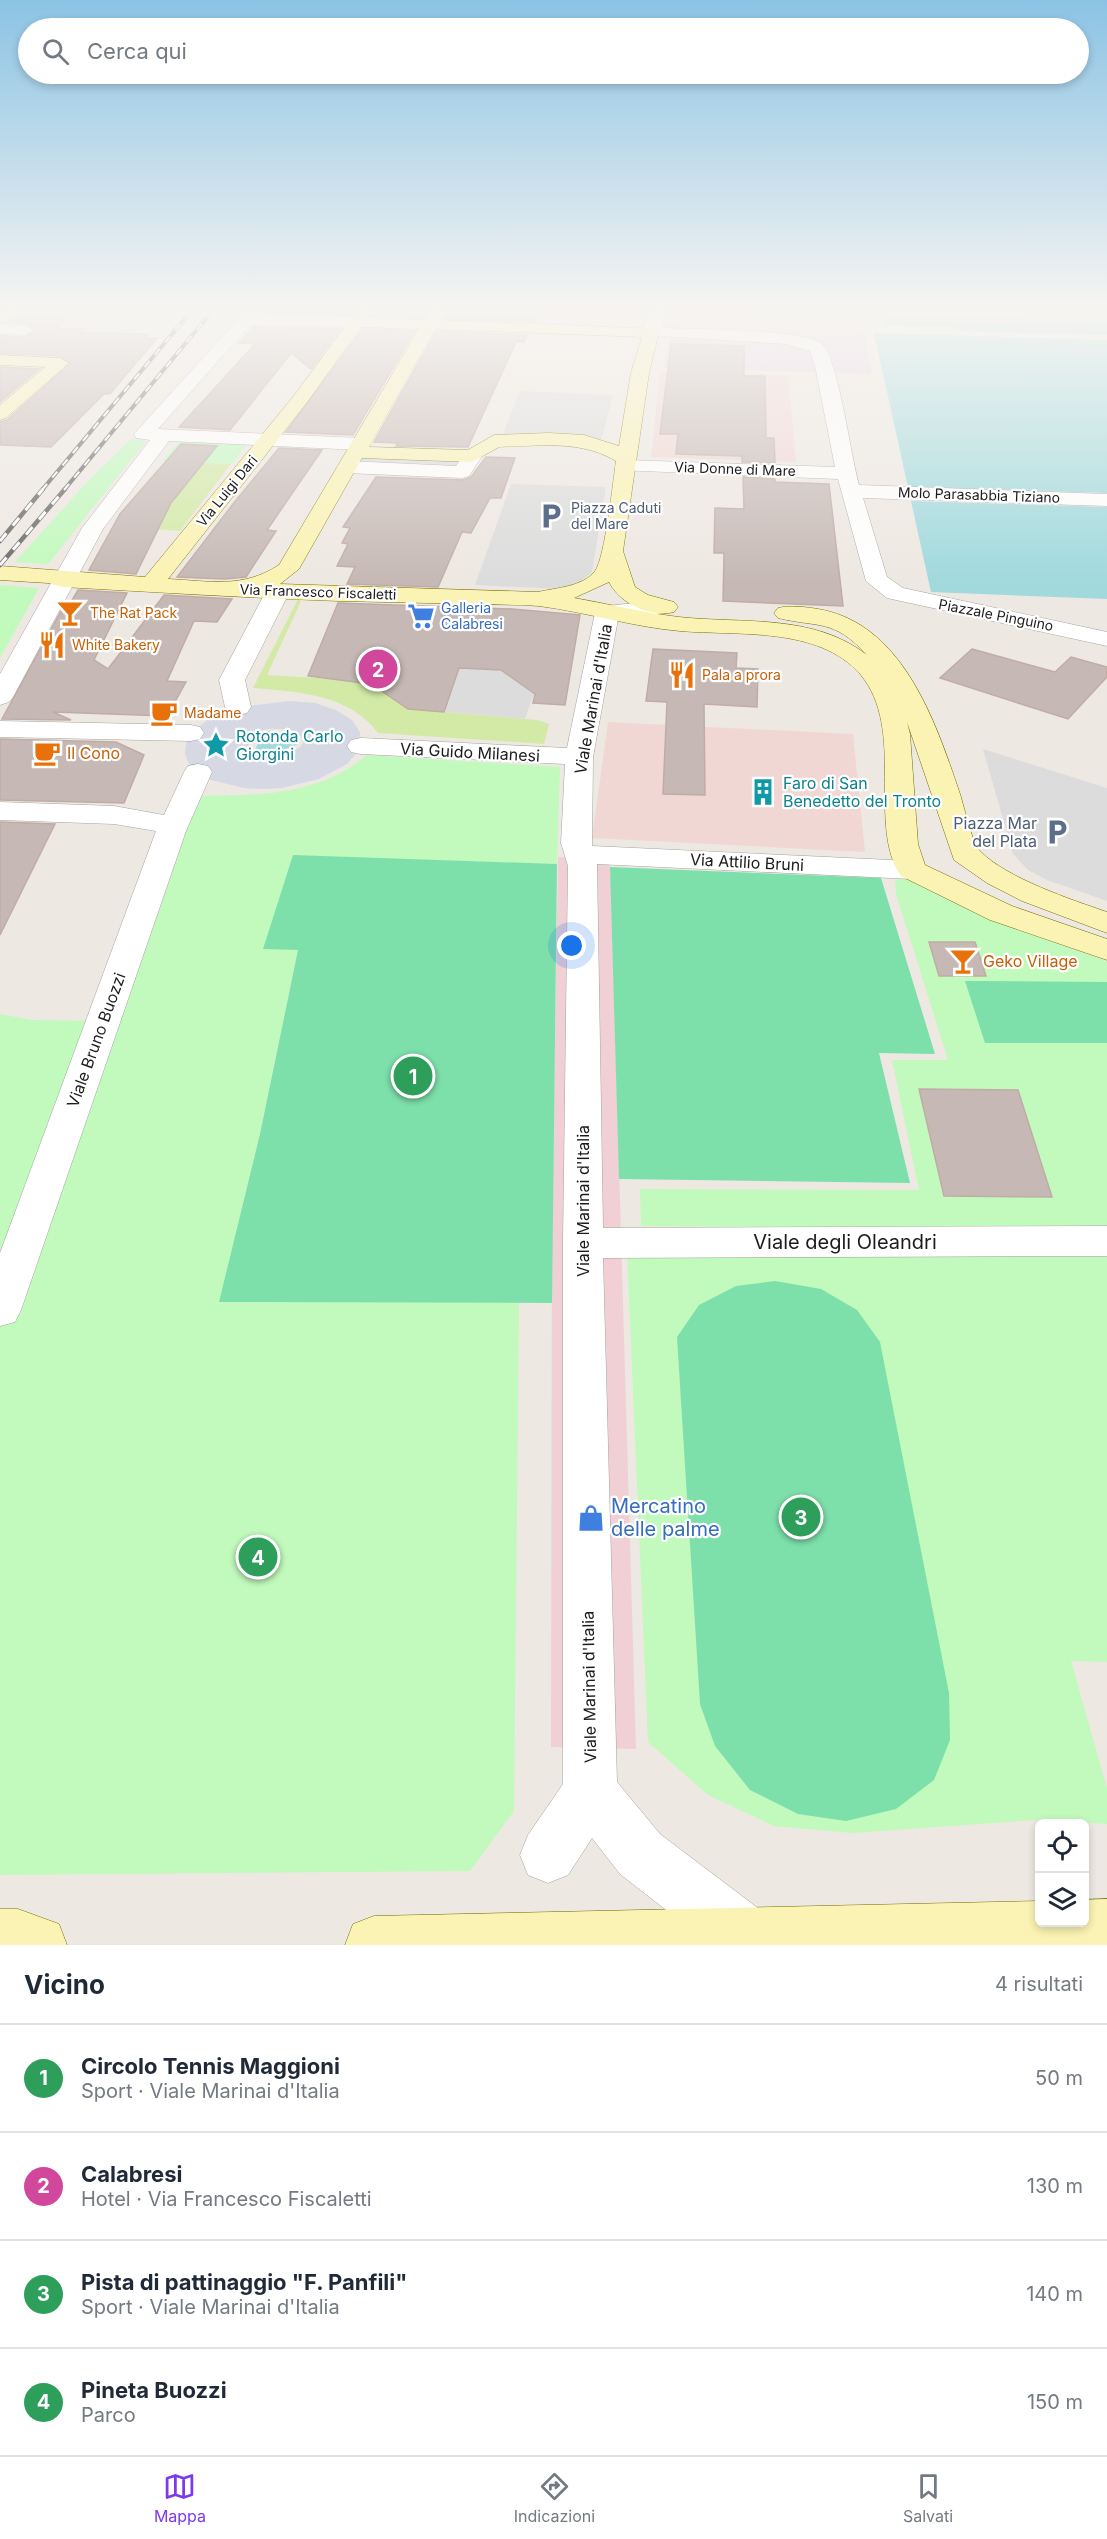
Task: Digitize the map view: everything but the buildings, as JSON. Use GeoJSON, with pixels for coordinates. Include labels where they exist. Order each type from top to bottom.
{"type":"FeatureCollection","features":[{"type":"Feature","properties":{"kind":"street"},"geometry":{"type":"LineString","coordinates":[[0,414],[17,400]]}},
{"type":"Feature","properties":{"kind":"street"},"geometry":{"type":"LineString","coordinates":[[175,400],[143,434],[268,440],[462,472],[471,456],[494,441],[518,438],[584,441],[607,447],[625,462]]}},
{"type":"Feature","properties":{"kind":"street","name":"Via Luigi Dari"},"geometry":{"type":"LineString","coordinates":[[151,585],[299,400]]}},
{"type":"Feature","properties":{"kind":"street"},"geometry":{"type":"LineString","coordinates":[[238,707],[232,680],[283,580],[386,400]]}},
{"type":"Feature","properties":{"kind":"street"},"geometry":{"type":"LineString","coordinates":[[538,599],[572,592],[594,583],[606,574],[612,551],[635,400]]}},
{"type":"Feature","properties":{"kind":"street"},"geometry":{"type":"LineString","coordinates":[[831,400],[848,482]]}},
{"type":"Feature","properties":{"kind":"street"},"geometry":{"type":"LineString","coordinates":[[0,697],[93,528],[164,435]]}},
{"type":"Feature","properties":{"kind":"street","name":"Via Donne di Mare"},"geometry":{"type":"LineString","coordinates":[[625,462],[848,482]]}},
{"type":"Feature","properties":{"kind":"street","name":"Molo Parasabbia Tiziano"},"geometry":{"type":"LineString","coordinates":[[848,482],[1107,500]]}},
{"type":"Feature","properties":{"kind":"street","name":"Piazzale Pinguino"},"geometry":{"type":"LineString","coordinates":[[848,482],[872,569],[877,582],[886,588],[915,599],[1035,621],[1107,639]]}},
{"type":"Feature","properties":{"kind":"street"},"geometry":{"type":"LineString","coordinates":[[612,551],[622,590],[629,597],[664,607]]}},
{"type":"Feature","properties":{"kind":"street","name":"Via Francesco Fiscaletti"},"geometry":{"type":"LineString","coordinates":[[0,573],[50,576],[63,580]]}},
{"type":"Feature","properties":{"kind":"street","name":"Via Francesco Fiscaletti"},"geometry":{"type":"LineString","coordinates":[[0,580],[44,583],[63,580],[241,589],[283,580],[336,594],[538,599],[679,624],[774,628],[801,634],[839,647],[869,669],[886,695],[897,734],[903,844],[912,870]]}},
{"type":"Feature","properties":{"kind":"street"},"geometry":{"type":"LineString","coordinates":[[607,613],[664,607],[817,616],[838,621],[854,630],[878,653],[910,697],[965,854],[985,870],[1017,889],[1107,923]]}},
{"type":"Feature","properties":{"kind":"street","name":"Viale Marinai d'Italia"},"geometry":{"type":"LineString","coordinates":[[591,1792],[583,1243],[581,854],[576,843],[579,757],[607,613]]}},
{"type":"Feature","properties":{"kind":"street"},"geometry":{"type":"LineString","coordinates":[[0,729],[191,734]]}},
{"type":"Feature","properties":{"kind":"street","name":"Via Guido Milanesi"},"geometry":{"type":"LineString","coordinates":[[361,746],[579,757]]}},
{"type":"Feature","properties":{"kind":"street","name":"Viale Bruno Buozzi"},"geometry":{"type":"LineString","coordinates":[[0,1310],[172,825],[198,772]]}},
{"type":"Feature","properties":{"kind":"street"},"geometry":{"type":"LineString","coordinates":[[0,811],[114,814],[172,825]]}},
{"type":"Feature","properties":{"kind":"street","name":"Via Attilio Bruni"},"geometry":{"type":"LineString","coordinates":[[581,854],[912,870]]}},
{"type":"Feature","properties":{"kind":"street"},"geometry":{"type":"LineString","coordinates":[[912,870],[1000,913],[1107,950]]}},
{"type":"Feature","properties":{"kind":"street","name":"Viale degli Oleandri"},"geometry":{"type":"LineString","coordinates":[[583,1243],[1107,1241]]}},
{"type":"Feature","properties":{"kind":"street"},"geometry":{"type":"LineString","coordinates":[[548,1855],[591,1792],[640,1854],[746,1936]]}},
{"type":"Feature","properties":{"kind":"street"},"geometry":{"type":"LineString","coordinates":[[374,1945],[583,1942],[1107,1928]]}},
{"type":"Feature","properties":{"kind":"street"},"geometry":{"type":"LineString","coordinates":[[0,1938],[18,1938],[39,1945]]}},
{"type":"Feature","properties":{"kind":"shaded area"},"geometry":{"type":"Polygon","coordinates":[[[517,400],[612,400],[599,448],[499,444],[517,400]]]}},
{"type":"Feature","properties":{"kind":"shaded area"},"geometry":{"type":"Polygon","coordinates":[[[657,400],[790,400],[796,462],[651,457],[657,400]]]}},
{"type":"Feature","properties":{"kind":"shaded area"},"geometry":{"type":"Polygon","coordinates":[[[364,455],[466,459],[458,479],[353,474],[364,455]]]}},
{"type":"Feature","properties":{"kind":"shaded area","name":"Piazza Caduti del Mare"},"geometry":{"type":"Polygon","coordinates":[[[511,484],[606,487],[592,572],[580,582],[560,589],[475,585],[511,484]]]}},
{"type":"Feature","properties":{"kind":"shaded area"},"geometry":{"type":"Polygon","coordinates":[[[445,667],[501,670],[517,682],[538,682],[525,719],[444,712],[445,667]]]}},
{"type":"Feature","properties":{"kind":"shaded area","name":"Rotonda Carlo Giorgini"},"geometry":{"type":"Polygon","coordinates":[[[290,701],[315,703],[336,710],[352,720],[360,732],[361,746],[347,764],[319,779],[282,788],[244,788],[211,780],[189,764],[185,754],[186,743],[191,733],[210,718],[238,707],[290,701]],[[290,729],[259,731],[247,741],[251,751],[269,756],[281,756],[299,748],[303,743],[302,737],[290,729]]]}},
{"type":"Feature","properties":{"kind":"shaded area"},"geometry":{"type":"Polygon","coordinates":[[[608,722],[853,734],[865,852],[592,838],[608,722]]]}},
{"type":"Feature","properties":{"kind":"shaded area","name":"Piazza Mar del Plata"},"geometry":{"type":"Polygon","coordinates":[[[983,749],[1107,788],[1107,901],[1047,880],[1028,870],[1013,854],[983,749]]]}},
{"type":"Feature","properties":{"kind":"shaded area","name":"Mercatino delle palme"},"geometry":{"type":"Polygon","coordinates":[[[558,857],[610,858],[636,1749],[551,1747],[552,1226],[558,857]]]}},
{"type":"Feature","properties":{"kind":"green space"},"geometry":{"type":"Polygon","coordinates":[[[131,439],[147,440],[48,564],[15,562],[90,479],[131,439]]]}},
{"type":"Feature","properties":{"kind":"green space"},"geometry":{"type":"Polygon","coordinates":[[[180,441],[247,445],[231,464],[162,461],[180,441]]]}},
{"type":"Feature","properties":{"kind":"green space"},"geometry":{"type":"Polygon","coordinates":[[[203,463],[231,464],[180,531],[151,529],[203,463]]]}},
{"type":"Feature","properties":{"kind":"green space"},"geometry":{"type":"Polygon","coordinates":[[[0,585],[39,588],[0,658],[0,585]]]}},
{"type":"Feature","properties":{"kind":"green space"},"geometry":{"type":"Polygon","coordinates":[[[298,599],[301,601],[267,675],[363,683],[380,690],[409,709],[537,720],[549,724],[544,744],[378,733],[353,710],[322,697],[253,688],[298,599]]]}},
{"type":"Feature","properties":{"kind":"green space"},"geometry":{"type":"Polygon","coordinates":[[[367,755],[560,767],[557,864],[293,856],[264,948],[298,950],[260,1134],[220,1302],[519,1302],[514,1811],[470,1871],[0,1875],[0,1014],[32,1020],[103,1021],[186,796],[258,794],[304,787],[326,780],[367,755]]]}},
{"type":"Feature","properties":{"kind":"green space"},"geometry":{"type":"Polygon","coordinates":[[[293,855],[557,864],[552,1303],[219,1302],[260,1134],[298,950],[263,949],[293,855]]]}},
{"type":"Feature","properties":{"kind":"green space"},"geometry":{"type":"Polygon","coordinates":[[[610,867],[881,878],[935,1054],[879,1053],[910,1183],[619,1179],[610,867]]]}},
{"type":"Feature","properties":{"kind":"green space"},"geometry":{"type":"Polygon","coordinates":[[[904,876],[1020,930],[1107,961],[1107,1231],[641,1226],[640,1189],[919,1190],[892,1060],[948,1060],[896,894],[895,881],[904,876]]]}},
{"type":"Feature","properties":{"kind":"green space"},"geometry":{"type":"Polygon","coordinates":[[[965,981],[1107,982],[1107,1043],[985,1043],[965,981]]]}},
{"type":"Feature","properties":{"kind":"green space"},"geometry":{"type":"Polygon","coordinates":[[[627,1251],[1107,1252],[1107,1662],[1071,1661],[1107,1788],[1107,1824],[1089,1822],[1089,1819],[1035,1819],[852,1833],[774,1826],[708,1795],[648,1742],[627,1251]]]}},
{"type":"Feature","properties":{"kind":"green space"},"geometry":{"type":"Polygon","coordinates":[[[775,1281],[821,1289],[857,1310],[880,1342],[949,1693],[950,1740],[934,1780],[896,1809],[846,1821],[798,1814],[750,1790],[715,1746],[700,1704],[677,1337],[699,1305],[736,1286],[775,1281]]]}},
{"type":"Feature","properties":{"kind":"water"},"geometry":{"type":"Polygon","coordinates":[[[889,400],[1107,400],[1107,493],[908,487],[889,400]]]}},
{"type":"Feature","properties":{"kind":"water"},"geometry":{"type":"Polygon","coordinates":[[[911,501],[1107,507],[1107,599],[931,592],[911,501]]]}},
{"type":"Feature","properties":{"kind":"water"},"geometry":{"type":"Polygon","coordinates":[[[269,731],[291,737],[299,743],[278,751],[255,751],[257,745],[262,741],[260,735],[269,731]]]}},
{"type":"Feature","properties":{"kind":"railway"},"geometry":{"type":"LineString","coordinates":[[42,490],[117,400]]}},
{"type":"Feature","properties":{"kind":"railway"},"geometry":{"type":"LineString","coordinates":[[64,490],[139,400]]}},
{"type":"Feature","properties":{"kind":"railway"},"geometry":{"type":"LineString","coordinates":[[0,541],[43,489]]}},
{"type":"Feature","properties":{"kind":"railway"},"geometry":{"type":"LineString","coordinates":[[0,565],[65,489]]}},
{"type":"Feature","properties":{"kind":"place","name":"Piazza Caduti del Mare"},"geometry":{"type":"Point","coordinates":[551,516]}},
{"type":"Feature","properties":{"kind":"place","name":"The Rat Pack"},"geometry":{"type":"Point","coordinates":[70,613]}},
{"type":"Feature","properties":{"kind":"place","name":"Galleria Calabresi"},"geometry":{"type":"Point","coordinates":[421,616]}},
{"type":"Feature","properties":{"kind":"place","name":"White Bakery"},"geometry":{"type":"Point","coordinates":[52,645]}},
{"type":"Feature","properties":{"kind":"place","name":"Calabresi"},"geometry":{"type":"Point","coordinates":[378,669]}},
{"type":"Feature","properties":{"kind":"place","name":"Pala a prora"},"geometry":{"type":"Point","coordinates":[682,675]}},
{"type":"Feature","properties":{"kind":"place","name":"Madame"},"geometry":{"type":"Point","coordinates":[164,713]}},
{"type":"Feature","properties":{"kind":"place","name":"Rotonda Carlo Giorgini"},"geometry":{"type":"Point","coordinates":[216,745]}},
{"type":"Feature","properties":{"kind":"place","name":"Il Cono"},"geometry":{"type":"Point","coordinates":[47,753]}},
{"type":"Feature","properties":{"kind":"place","name":"Faro di San Benedetto del Tronto"},"geometry":{"type":"Point","coordinates":[763,792]}},
{"type":"Feature","properties":{"kind":"place","name":"Piazza Mar del Plata"},"geometry":{"type":"Point","coordinates":[1057,832]}},
{"type":"Feature","properties":{"kind":"place","name":"Geko Village"},"geometry":{"type":"Point","coordinates":[963,961]}},
{"type":"Feature","properties":{"kind":"place","name":"Circolo Tennis Maggioni"},"geometry":{"type":"Point","coordinates":[413,1076]}},
{"type":"Feature","properties":{"kind":"place","name":"Pista di pattinaggio \"F. Panfili\""},"geometry":{"type":"Point","coordinates":[801,1517]}},
{"type":"Feature","properties":{"kind":"place","name":"Mercatino delle palme"},"geometry":{"type":"Point","coordinates":[591,1518]}},
{"type":"Feature","properties":{"kind":"place","name":"Pineta Buozzi"},"geometry":{"type":"Point","coordinates":[258,1557]}}]}
